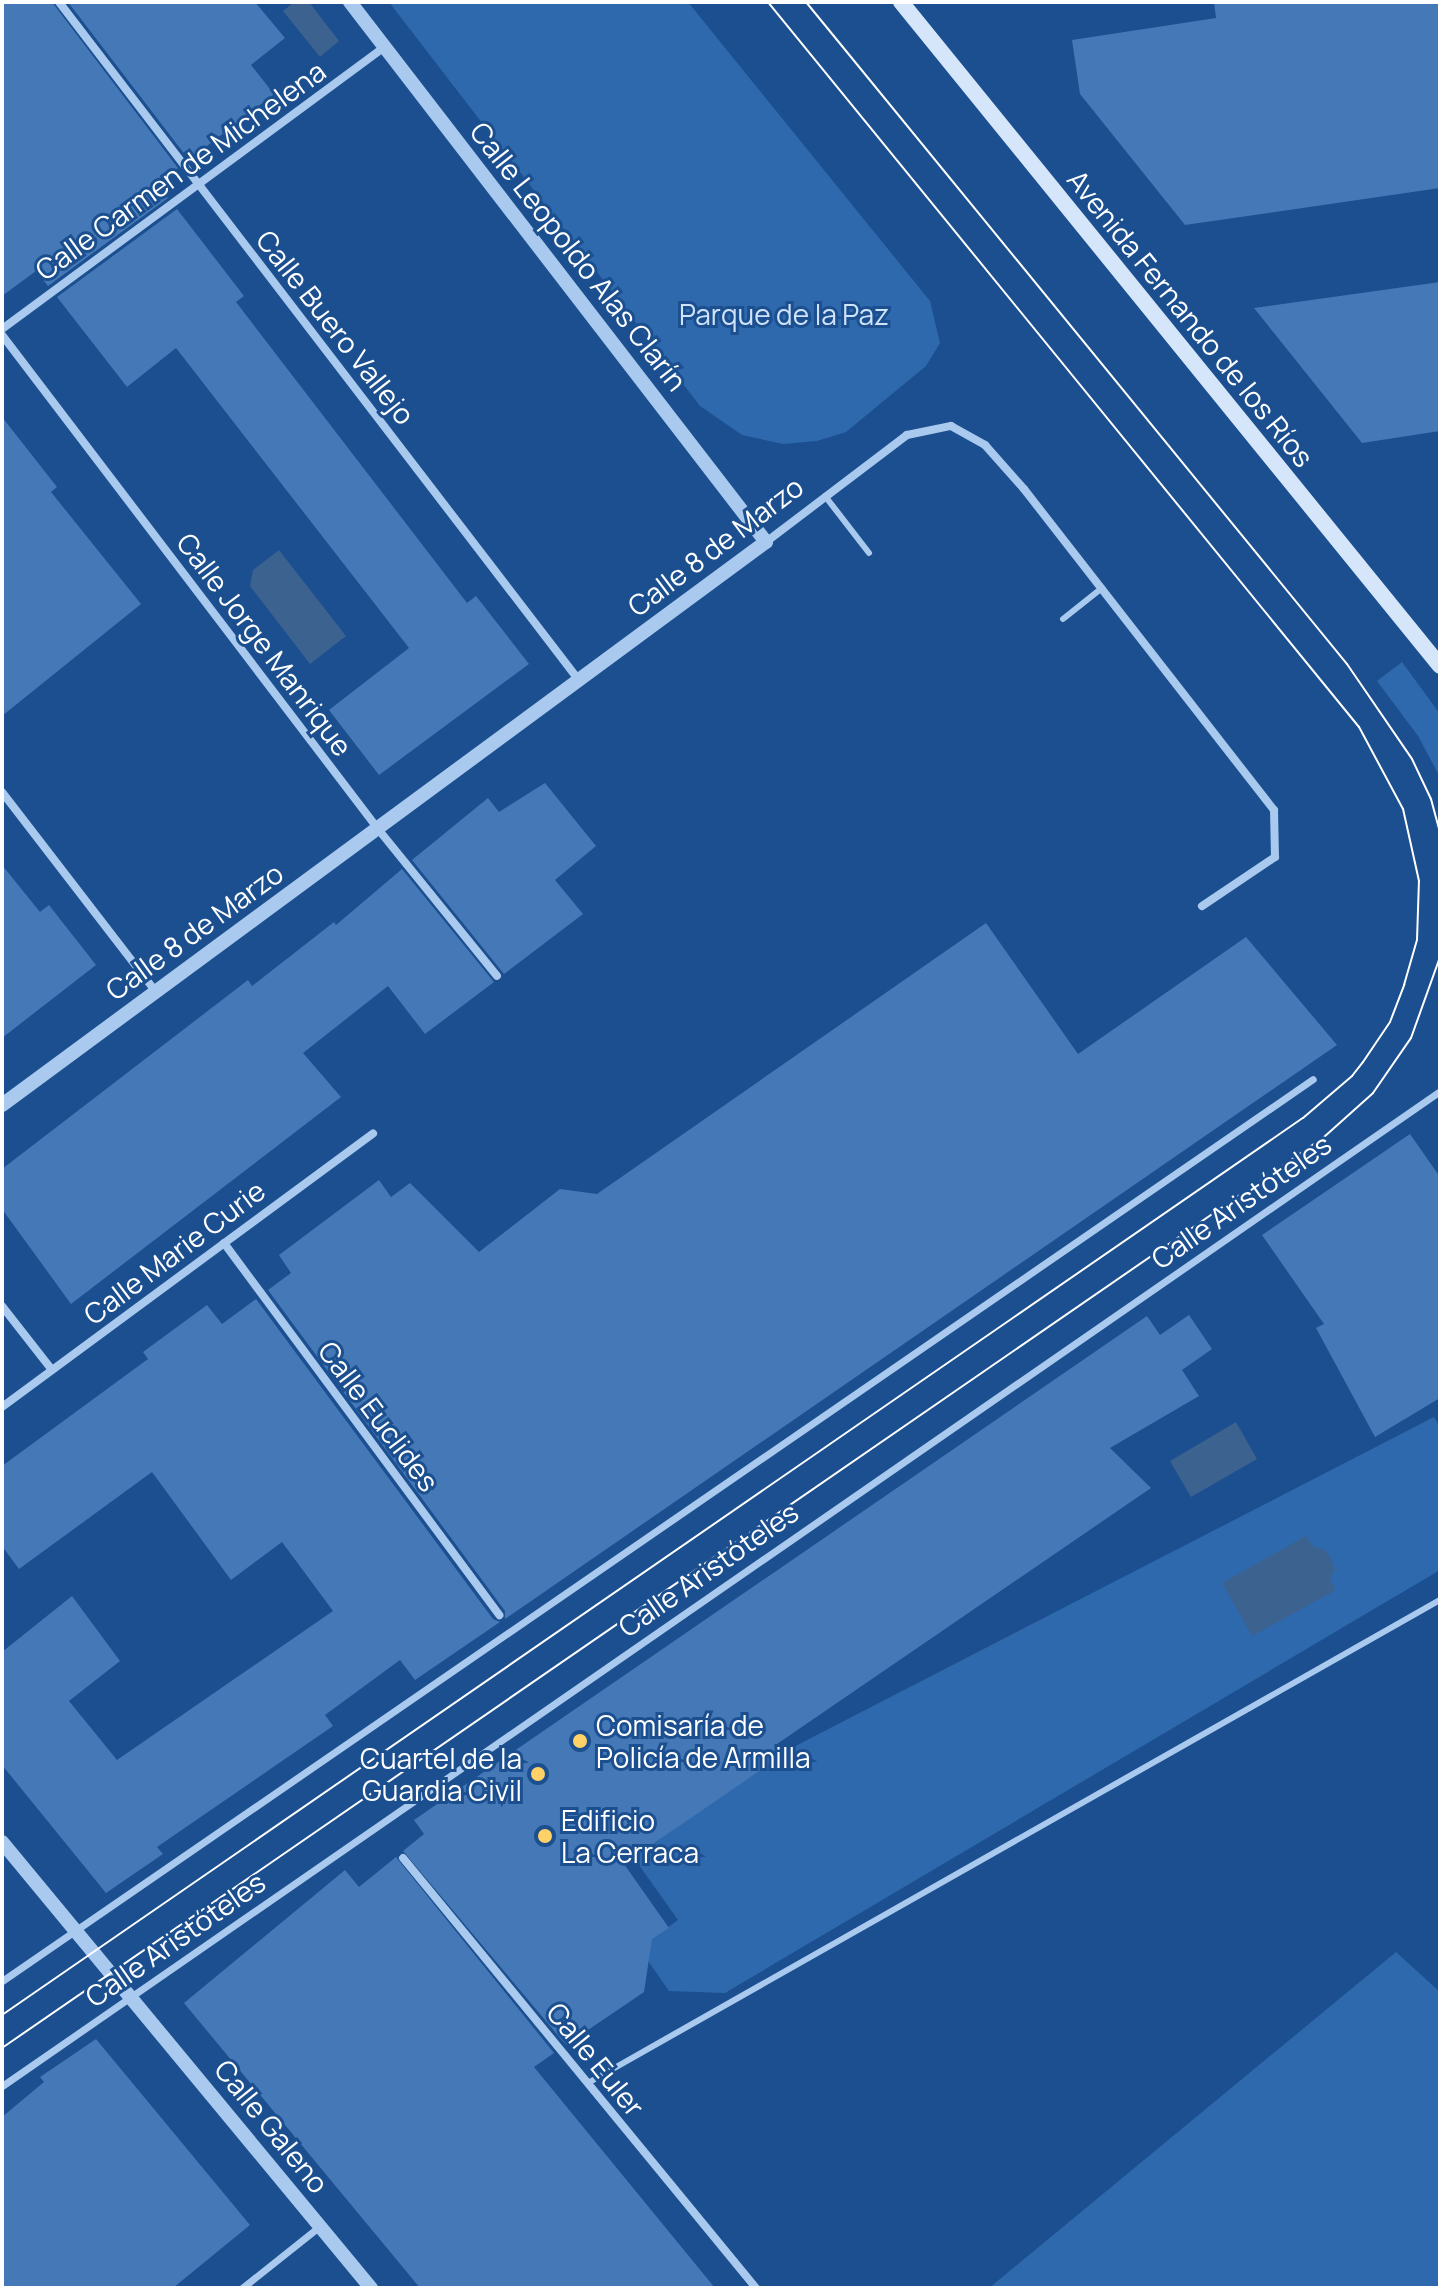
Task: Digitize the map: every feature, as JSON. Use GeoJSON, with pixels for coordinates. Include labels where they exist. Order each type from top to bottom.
{"type":"FeatureCollection","features":[{"type":"Feature","properties":{"kind":"main road","name":"Avenida Fernando de los Ríos"},"geometry":{"type":"LineString","coordinates":[[901,2],[1440,666]]}},
{"type":"Feature","properties":{"kind":"street","name":"Calle Buero Vallejo"},"geometry":{"type":"LineString","coordinates":[[59,2],[578,679]]}},
{"type":"Feature","properties":{"kind":"street","name":"Calle Leopoldo Alas Clarín"},"geometry":{"type":"LineString","coordinates":[[350,2],[766,542]]}},
{"type":"Feature","properties":{"kind":"street","name":"Calle Carmen de Michelena"},"geometry":{"type":"LineString","coordinates":[[2,329],[385,47]]}},
{"type":"Feature","properties":{"kind":"street","name":"Calle Jorge Manrique"},"geometry":{"type":"LineString","coordinates":[[2,335],[378,829],[497,976]]}},
{"type":"Feature","properties":{"kind":"street","name":"Calle 8 de Marzo"},"geometry":{"type":"LineString","coordinates":[[2,1105],[907,435],[951,426],[985,445],[1024,489],[1274,810],[1275,857],[1202,906]]}},
{"type":"Feature","properties":{"kind":"street"},"geometry":{"type":"LineString","coordinates":[[2,792],[155,991]]}},
{"type":"Feature","properties":{"kind":"street"},"geometry":{"type":"LineString","coordinates":[[2,1981],[1313,1079]]}},
{"type":"Feature","properties":{"kind":"street","name":"Calle Aristóteles"},"geometry":{"type":"LineString","coordinates":[[2,2086],[1440,1091]]}},
{"type":"Feature","properties":{"kind":"street","name":"Calle Marie Curie"},"geometry":{"type":"LineString","coordinates":[[2,1407],[373,1133]]}},
{"type":"Feature","properties":{"kind":"street","name":"Calle Euclides"},"geometry":{"type":"LineString","coordinates":[[224,1243],[499,1615]]}},
{"type":"Feature","properties":{"kind":"street"},"geometry":{"type":"LineString","coordinates":[[2,1306],[52,1370]]}},
{"type":"Feature","properties":{"kind":"street","name":"Calle Galeno"},"geometry":{"type":"LineString","coordinates":[[2,1842],[371,2288]]}},
{"type":"Feature","properties":{"kind":"street","name":"Calle Euler"},"geometry":{"type":"LineString","coordinates":[[403,1858],[756,2288]]}},
{"type":"Feature","properties":{"kind":"street"},"geometry":{"type":"LineString","coordinates":[[242,2288],[320,2226]]}},
{"type":"Feature","properties":{"kind":"lane"},"geometry":{"type":"LineString","coordinates":[[825,496],[869,553]]}},
{"type":"Feature","properties":{"kind":"lane"},"geometry":{"type":"LineString","coordinates":[[1063,619],[1102,588]]}},
{"type":"Feature","properties":{"kind":"lane"},"geometry":{"type":"LineString","coordinates":[[588,2083],[1440,1600]]}},
{"type":"Feature","properties":{"kind":"green space","name":"Parque de la Paz"},"geometry":{"type":"Polygon","coordinates":[[[389,2],[688,2],[930,301],[940,343],[926,366],[846,432],[817,441],[783,444],[742,435],[700,406],[389,2]]]}},
{"type":"Feature","properties":{"kind":"green space"},"geometry":{"type":"Polygon","coordinates":[[[1402,662],[1440,714],[1440,777],[1418,736],[1377,681],[1402,662]]]}},
{"type":"Feature","properties":{"kind":"green space"},"geometry":{"type":"Polygon","coordinates":[[[1434,1417],[1440,1427],[1440,1570],[725,1993],[669,1991],[639,1948],[678,1920],[634,1858],[778,1755],[1434,1417]]]}},
{"type":"Feature","properties":{"kind":"green space"},"geometry":{"type":"Polygon","coordinates":[[[1396,1952],[1440,1992],[1440,2288],[989,2288],[1396,1952]]]}},
{"type":"Feature","properties":{"kind":"shaded area"},"geometry":{"type":"Polygon","coordinates":[[[294,2],[309,2],[339,41],[320,57],[283,11],[294,2]]]}},
{"type":"Feature","properties":{"kind":"shaded area"},"geometry":{"type":"Polygon","coordinates":[[[279,550],[346,636],[310,664],[250,586],[253,570],[279,550]]]}},
{"type":"Feature","properties":{"kind":"shaded area"},"geometry":{"type":"Polygon","coordinates":[[[1236,1422],[1257,1459],[1191,1497],[1170,1461],[1236,1422]]]}},
{"type":"Feature","properties":{"kind":"shaded area"},"geometry":{"type":"Polygon","coordinates":[[[1306,1536],[1314,1547],[1325,1550],[1330,1557],[1335,1569],[1330,1579],[1336,1590],[1252,1636],[1222,1583],[1306,1536]]]}},
{"type":"Feature","properties":{"kind":"building"},"geometry":{"type":"Polygon","coordinates":[[[2,2],[52,2],[178,168],[157,184],[168,198],[48,286],[36,271],[2,296],[2,2]]]}},
{"type":"Feature","properties":{"kind":"building"},"geometry":{"type":"Polygon","coordinates":[[[68,2],[255,2],[285,38],[251,65],[274,94],[189,160],[68,2]]]}},
{"type":"Feature","properties":{"kind":"building"},"geometry":{"type":"Polygon","coordinates":[[[1214,2],[1440,2],[1440,188],[1185,225],[1080,94],[1072,40],[1216,18],[1214,2]]]}},
{"type":"Feature","properties":{"kind":"building"},"geometry":{"type":"Polygon","coordinates":[[[177,209],[244,296],[236,302],[467,603],[476,596],[529,664],[379,775],[329,710],[409,648],[176,348],[127,387],[57,297],[177,209]]]}},
{"type":"Feature","properties":{"kind":"building"},"geometry":{"type":"Polygon","coordinates":[[[1440,282],[1440,431],[1362,443],[1254,308],[1440,282]]]}},
{"type":"Feature","properties":{"kind":"building"},"geometry":{"type":"Polygon","coordinates":[[[2,417],[57,487],[51,492],[141,604],[2,716],[2,417]]]}},
{"type":"Feature","properties":{"kind":"building"},"geometry":{"type":"Polygon","coordinates":[[[545,783],[596,846],[555,880],[583,914],[504,974],[412,860],[488,798],[499,812],[545,783]]]}},
{"type":"Feature","properties":{"kind":"building"},"geometry":{"type":"Polygon","coordinates":[[[2,865],[40,912],[49,905],[96,965],[2,1038],[2,865]]]}},
{"type":"Feature","properties":{"kind":"building"},"geometry":{"type":"Polygon","coordinates":[[[402,869],[494,982],[425,1034],[388,986],[303,1053],[341,1097],[71,1304],[2,1209],[2,1169],[248,980],[252,986],[334,922],[336,925],[402,869]]]}},
{"type":"Feature","properties":{"kind":"building"},"geometry":{"type":"Polygon","coordinates":[[[986,923],[1078,1054],[1246,937],[1337,1045],[505,1619],[505,1611],[268,1290],[291,1273],[279,1255],[379,1180],[391,1197],[410,1183],[479,1252],[560,1189],[597,1194],[986,923]]]}},
{"type":"Feature","properties":{"kind":"building"},"geometry":{"type":"Polygon","coordinates":[[[1410,1134],[1440,1177],[1440,1398],[1375,1437],[1316,1328],[1324,1324],[1262,1235],[1410,1134]]]}},
{"type":"Feature","properties":{"kind":"building"},"geometry":{"type":"Polygon","coordinates":[[[256,1299],[493,1619],[500,1622],[415,1680],[400,1660],[325,1715],[333,1726],[157,1847],[163,1854],[106,1893],[2,1765],[2,1652],[72,1596],[120,1661],[69,1701],[117,1760],[333,1611],[282,1542],[231,1580],[152,1472],[19,1569],[2,1546],[2,1466],[148,1359],[143,1352],[207,1305],[222,1324],[256,1299]]]}},
{"type":"Feature","properties":{"kind":"building"},"geometry":{"type":"Polygon","coordinates":[[[1189,1315],[1212,1349],[1182,1370],[1199,1396],[1110,1448],[1151,1488],[777,1744],[784,1754],[624,1864],[669,1928],[652,1939],[644,1992],[566,2045],[403,1851],[424,1834],[414,1820],[1147,1316],[1160,1335],[1189,1315]]]}},
{"type":"Feature","properties":{"kind":"building"},"geometry":{"type":"Polygon","coordinates":[[[396,1857],[554,2053],[534,2067],[715,2288],[420,2288],[184,2003],[345,1870],[359,1887],[396,1857]]]}},
{"type":"Feature","properties":{"kind":"building"},"geometry":{"type":"Polygon","coordinates":[[[96,2039],[250,2225],[173,2288],[2,2288],[2,2117],[44,2082],[40,2077],[96,2039]]]}},
{"type":"Feature","properties":{"kind":"tram line"},"geometry":{"type":"LineString","coordinates":[[2,2015],[1303,1118],[1352,1076],[1390,1022],[1417,940],[1419,881],[1403,809],[1359,727],[768,2]]}},
{"type":"Feature","properties":{"kind":"tram line"},"geometry":{"type":"LineString","coordinates":[[806,2],[1347,664],[1412,759],[1431,799],[1440,832]]}},
{"type":"Feature","properties":{"kind":"tram line"},"geometry":{"type":"LineString","coordinates":[[2,2048],[1324,1137],[1373,1093],[1411,1038],[1440,957]]}},
{"type":"Feature","properties":{"kind":"place","name":"Comisaría de Policía de Armilla"},"geometry":{"type":"Point","coordinates":[580,1741]}},
{"type":"Feature","properties":{"kind":"place","name":"Cuartel de la Guardia Civil"},"geometry":{"type":"Point","coordinates":[538,1774]}},
{"type":"Feature","properties":{"kind":"place","name":"Edificio La Cerraca"},"geometry":{"type":"Point","coordinates":[545,1836]}}]}
